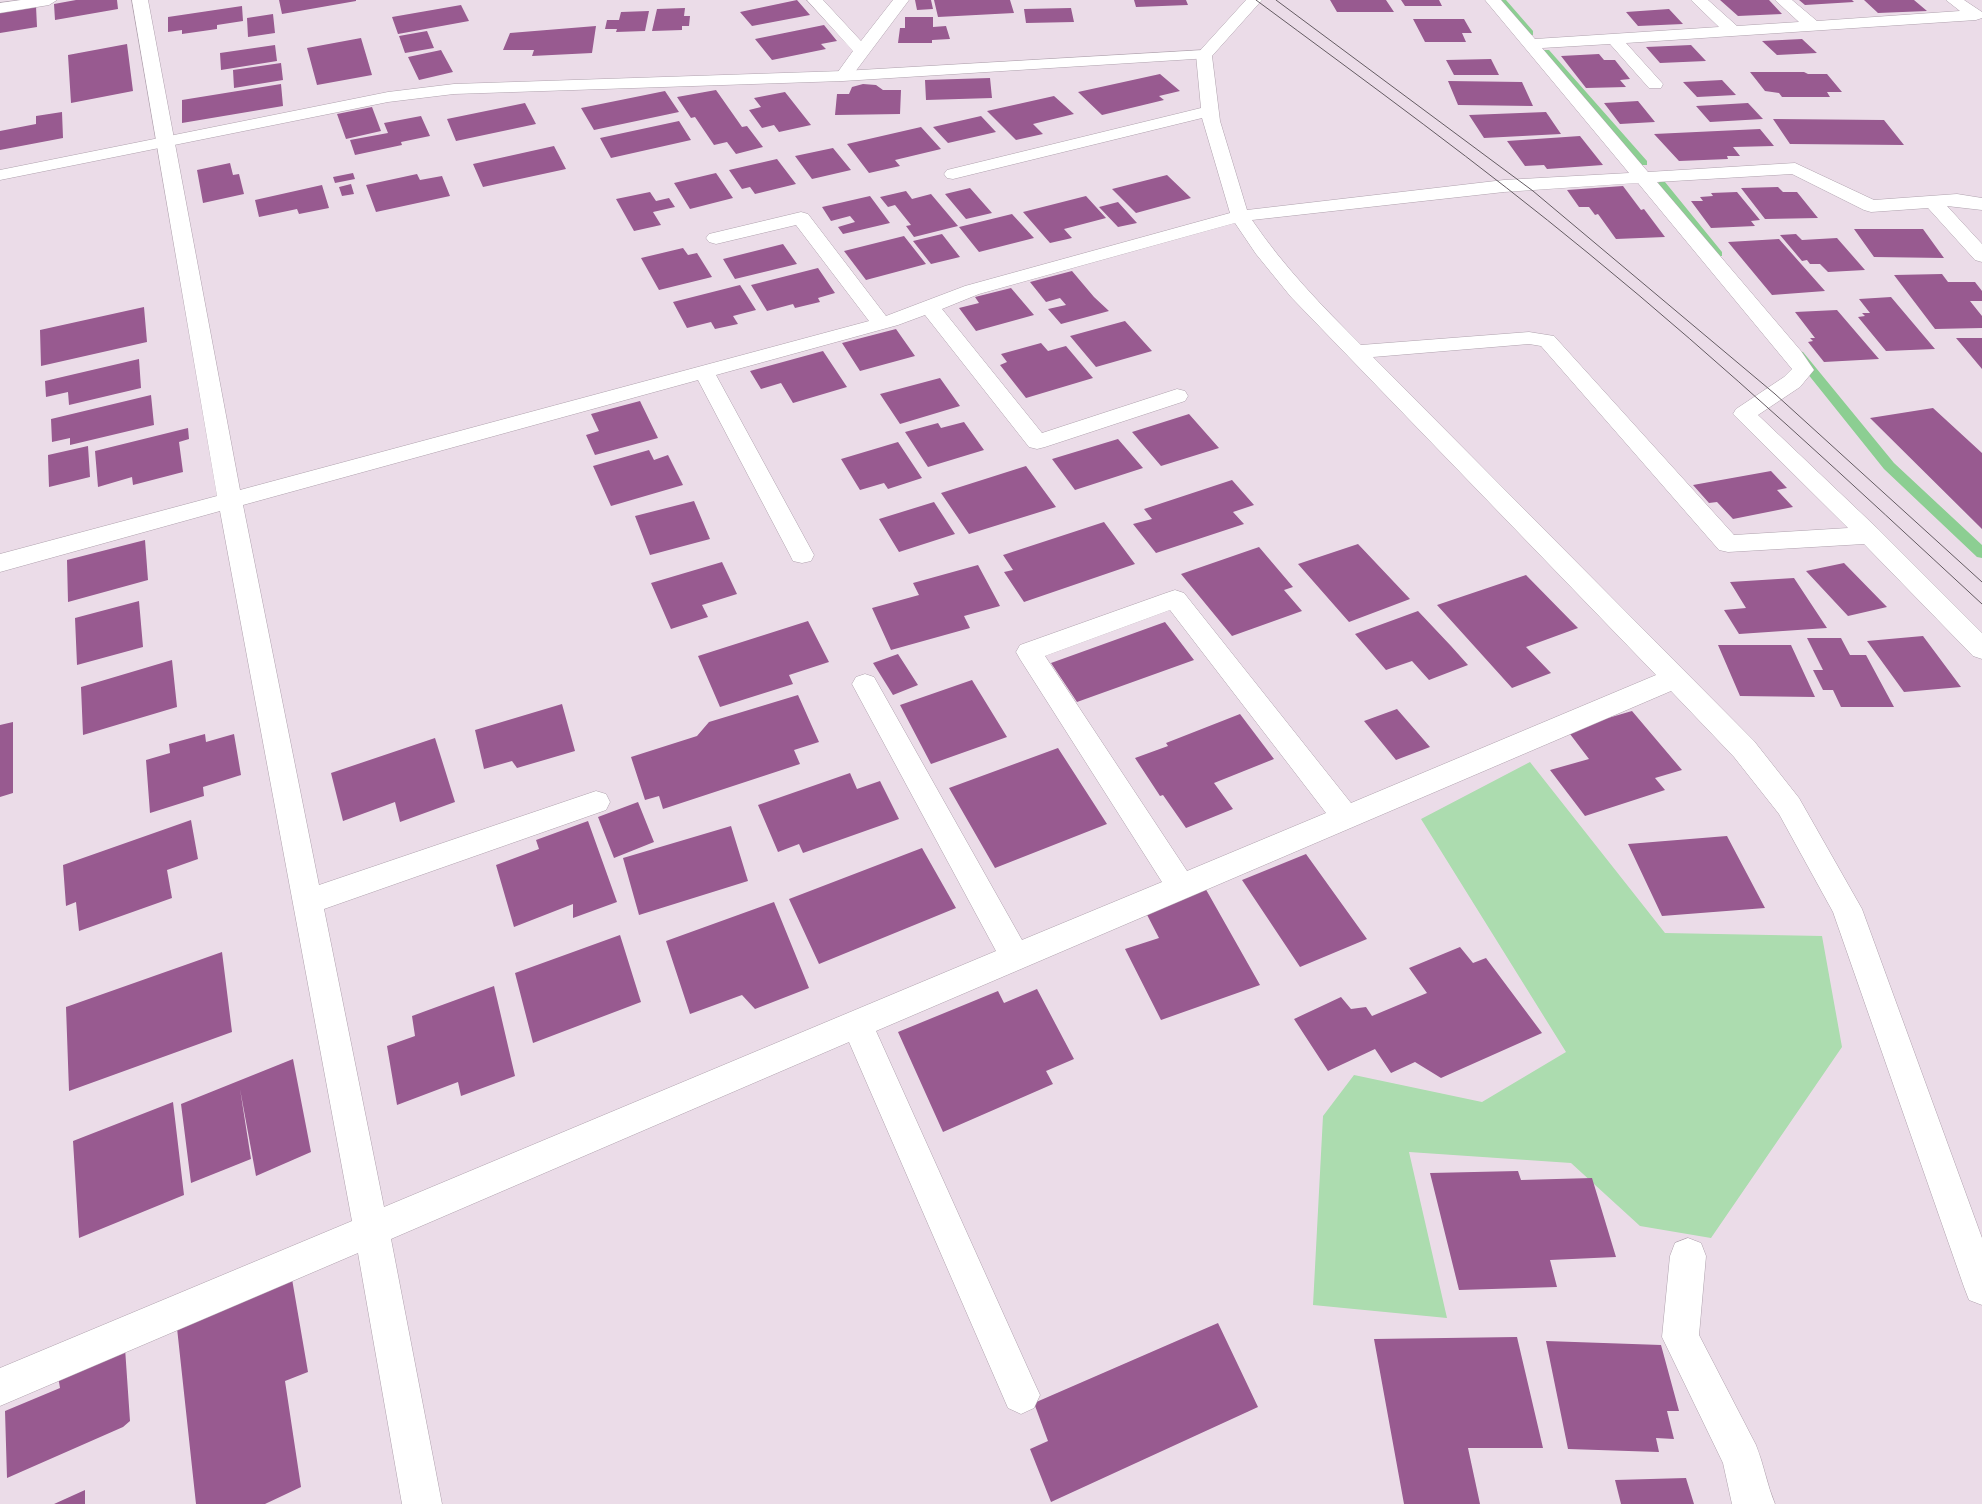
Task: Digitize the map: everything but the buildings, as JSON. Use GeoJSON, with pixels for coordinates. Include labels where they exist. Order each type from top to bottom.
{"type":"FeatureCollection","features":[{"type":"Feature","properties":{"kind":"street"},"geometry":{"type":"LineString","coordinates":[[0,8],[49,0]]}},
{"type":"Feature","properties":{"kind":"street"},"geometry":{"type":"LineString","coordinates":[[140,0],[230,500],[371,1228],[422,1504]]}},
{"type":"Feature","properties":{"kind":"street"},"geometry":{"type":"LineString","coordinates":[[815,0],[861,50]]}},
{"type":"Feature","properties":{"kind":"street"},"geometry":{"type":"LineString","coordinates":[[843,76],[901,0]]}},
{"type":"Feature","properties":{"kind":"street"},"geometry":{"type":"LineString","coordinates":[[1492,0],[1532,44],[1794,356],[1803,370],[1792,382],[1744,414],[1870,535],[1982,649]]}},
{"type":"Feature","properties":{"kind":"street"},"geometry":{"type":"LineString","coordinates":[[1699,0],[1733,31]]}},
{"type":"Feature","properties":{"kind":"street"},"geometry":{"type":"LineString","coordinates":[[1783,0],[1815,27]]}},
{"type":"Feature","properties":{"kind":"street"},"geometry":{"type":"LineString","coordinates":[[1954,0],[1979,16]]}},
{"type":"Feature","properties":{"kind":"street"},"geometry":{"type":"LineString","coordinates":[[1245,3],[1204,55],[1211,121],[1240,216],[1263,250],[1298,293],[1744,749],[1789,806],[1847,909],[1982,1287]]}},
{"type":"Feature","properties":{"kind":"street"},"geometry":{"type":"LineString","coordinates":[[1532,44],[1979,16]]}},
{"type":"Feature","properties":{"kind":"street"},"geometry":{"type":"LineString","coordinates":[[1615,40],[1655,84]]}},
{"type":"Feature","properties":{"kind":"street"},"geometry":{"type":"LineString","coordinates":[[0,176],[388,97],[454,89],[843,76],[1204,55]]}},
{"type":"Feature","properties":{"kind":"street"},"geometry":{"type":"LineString","coordinates":[[953,174],[1210,111]]}},
{"type":"Feature","properties":{"kind":"street"},"geometry":{"type":"LineString","coordinates":[[0,564],[881,323],[972,290],[1240,216],[1524,184],[1645,179],[1795,168],[1871,206],[1957,200],[1982,204]]}},
{"type":"Feature","properties":{"kind":"street"},"geometry":{"type":"LineString","coordinates":[[1933,202],[1982,256]]}},
{"type":"Feature","properties":{"kind":"street"},"geometry":{"type":"LineString","coordinates":[[716,238],[801,218],[881,323]]}},
{"type":"Feature","properties":{"kind":"street"},"geometry":{"type":"LineString","coordinates":[[929,306],[1037,442],[1177,396]]}},
{"type":"Feature","properties":{"kind":"street"},"geometry":{"type":"LineString","coordinates":[[1356,352],[1529,338],[1547,340],[1728,544],[1870,535]]}},
{"type":"Feature","properties":{"kind":"street"},"geometry":{"type":"LineString","coordinates":[[704,372],[802,555]]}},
{"type":"Feature","properties":{"kind":"street"},"geometry":{"type":"LineString","coordinates":[[1181,887],[1029,652],[1175,599],[1346,817]]}},
{"type":"Feature","properties":{"kind":"street"},"geometry":{"type":"LineString","coordinates":[[0,1387],[371,1228],[1675,678]]}},
{"type":"Feature","properties":{"kind":"street"},"geometry":{"type":"LineString","coordinates":[[865,684],[1014,957]]}},
{"type":"Feature","properties":{"kind":"street"},"geometry":{"type":"LineString","coordinates":[[308,902],[596,802]]}},
{"type":"Feature","properties":{"kind":"street"},"geometry":{"type":"LineString","coordinates":[[857,1023],[1021,1395]]}},
{"type":"Feature","properties":{"kind":"street"},"geometry":{"type":"LineString","coordinates":[[1688,1256],[1680,1338],[1742,1459],[1750,1499],[1754,1504]]}},
{"type":"Feature","properties":{"kind":"green space"},"geometry":{"type":"Polygon","coordinates":[[[1530,762],[1665,933],[1822,936],[1842,1047],[1711,1238],[1640,1226],[1571,1163],[1409,1152],[1447,1318],[1313,1305],[1323,1116],[1354,1075],[1482,1102],[1566,1052],[1421,819],[1530,762]]]}},
{"type":"Feature","properties":{"kind":"waterway"},"geometry":{"type":"LineString","coordinates":[[1501,0],[1530,33]]}},
{"type":"Feature","properties":{"kind":"waterway"},"geometry":{"type":"LineString","coordinates":[[1546,52],[1643,163]]}},
{"type":"Feature","properties":{"kind":"waterway"},"geometry":{"type":"LineString","coordinates":[[1661,184],[1718,254]]}},
{"type":"Feature","properties":{"kind":"waterway"},"geometry":{"type":"LineString","coordinates":[[1799,355],[1889,466],[1982,553]]}},
{"type":"Feature","properties":{"kind":"tram line"},"geometry":{"type":"LineString","coordinates":[[1256,0],[1465,156],[1548,220],[1639,295],[1788,426],[1982,604]]}},
{"type":"Feature","properties":{"kind":"tram line"},"geometry":{"type":"LineString","coordinates":[[1276,0],[1533,191],[1775,394],[1982,582]]}}]}
